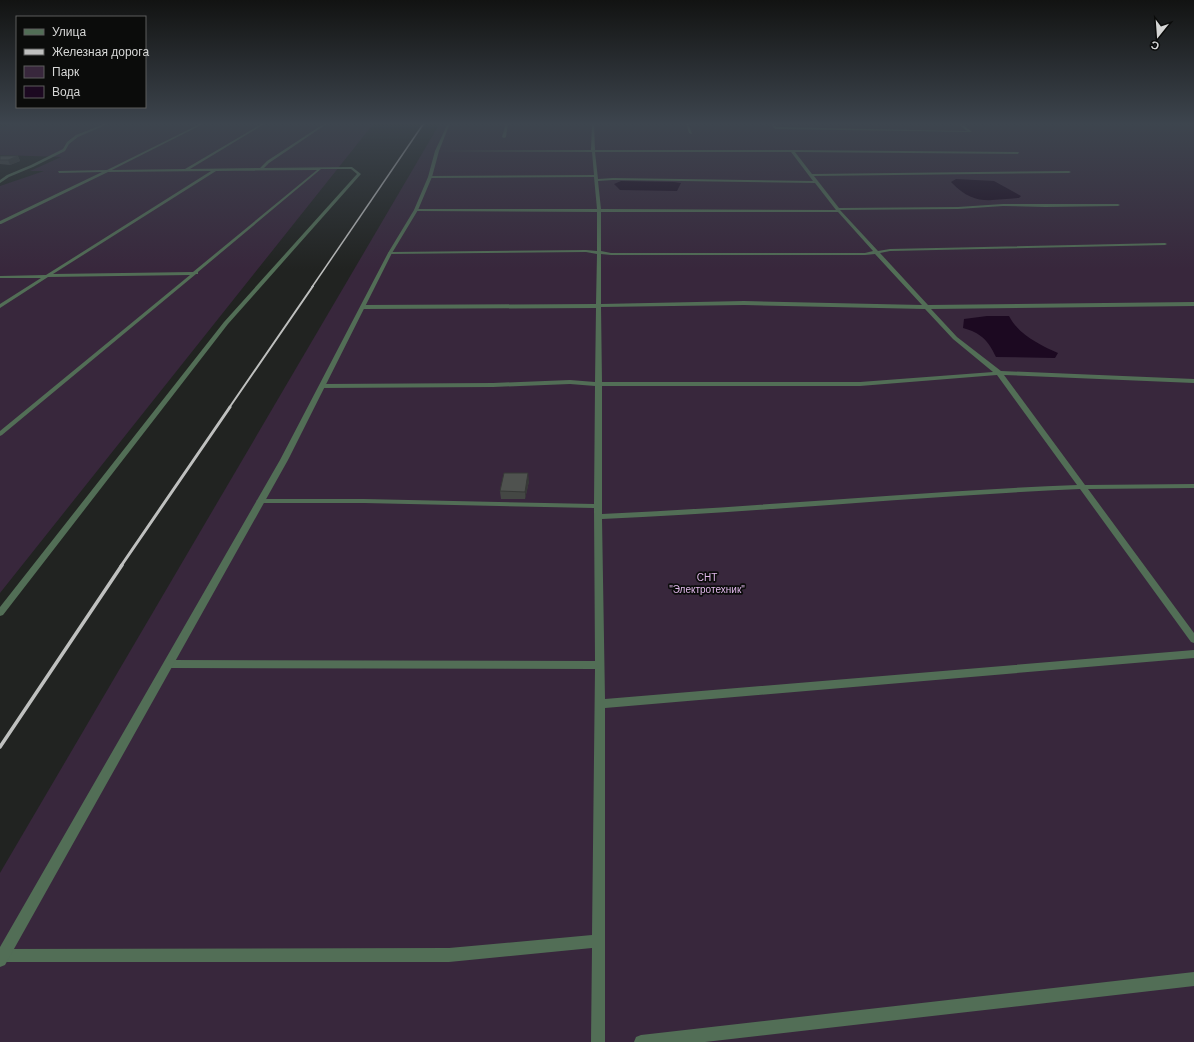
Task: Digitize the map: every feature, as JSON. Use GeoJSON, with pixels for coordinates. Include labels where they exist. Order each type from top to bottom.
{"type":"FeatureCollection","features":[{"type":"Feature","properties":{"kind":"street"},"geometry":{"type":"LineString","coordinates":[[0,182],[8,176],[18,172]]}},
{"type":"Feature","properties":{"kind":"street"},"geometry":{"type":"LineString","coordinates":[[59,172],[77,172]]}},
{"type":"Feature","properties":{"kind":"street"},"geometry":{"type":"LineString","coordinates":[[0,223],[107,172]]}},
{"type":"Feature","properties":{"kind":"street"},"geometry":{"type":"LineString","coordinates":[[0,306],[51,276],[213,172]]}},
{"type":"Feature","properties":{"kind":"street"},"geometry":{"type":"LineString","coordinates":[[0,434],[317,172]]}},
{"type":"Feature","properties":{"kind":"street"},"geometry":{"type":"LineString","coordinates":[[0,613],[226,323],[359,174],[356,172]]}},
{"type":"Feature","properties":{"kind":"street"},"geometry":{"type":"LineString","coordinates":[[1,958],[284,460],[390,253],[416,210],[432,172]]}},
{"type":"Feature","properties":{"kind":"street"},"geometry":{"type":"LineString","coordinates":[[595,172],[599,211],[598,516],[600,704],[598,1042]]}},
{"type":"Feature","properties":{"kind":"street"},"geometry":{"type":"LineString","coordinates":[[809,172],[838,210],[955,338],[999,373],[1194,640]]}},
{"type":"Feature","properties":{"kind":"street"},"geometry":{"type":"LineString","coordinates":[[812,175],[1069,172]]}},
{"type":"Feature","properties":{"kind":"street"},"geometry":{"type":"LineString","coordinates":[[430,178],[596,178],[817,182]]}},
{"type":"Feature","properties":{"kind":"street"},"geometry":{"type":"LineString","coordinates":[[416,210],[838,210],[958,208],[1004,205],[1118,205]]}},
{"type":"Feature","properties":{"kind":"street"},"geometry":{"type":"LineString","coordinates":[[390,253],[586,251],[611,254],[865,254],[890,250],[1165,244]]}},
{"type":"Feature","properties":{"kind":"street"},"geometry":{"type":"LineString","coordinates":[[0,277],[196,273]]}},
{"type":"Feature","properties":{"kind":"street"},"geometry":{"type":"LineString","coordinates":[[363,307],[578,307],[744,303],[926,307],[1194,304]]}},
{"type":"Feature","properties":{"kind":"street"},"geometry":{"type":"LineString","coordinates":[[322,386],[493,385],[570,382],[598,384],[860,384],[999,373],[1194,381]]}},
{"type":"Feature","properties":{"kind":"street"},"geometry":{"type":"LineString","coordinates":[[598,516],[655,515],[948,494],[1082,487],[1194,486]]}},
{"type":"Feature","properties":{"kind":"street"},"geometry":{"type":"LineString","coordinates":[[260,501],[364,501],[598,506]]}},
{"type":"Feature","properties":{"kind":"street"},"geometry":{"type":"LineString","coordinates":[[600,704],[1194,654]]}},
{"type":"Feature","properties":{"kind":"street"},"geometry":{"type":"LineString","coordinates":[[169,664],[600,665]]}},
{"type":"Feature","properties":{"kind":"street"},"geometry":{"type":"LineString","coordinates":[[1,958],[449,955],[599,941]]}},
{"type":"Feature","properties":{"kind":"street"},"geometry":{"type":"LineString","coordinates":[[641,1042],[1194,979]]}},
{"type":"Feature","properties":{"kind":"green space"},"geometry":{"type":"Polygon","coordinates":[[[42,172],[335,172],[0,593],[0,186],[42,172]]]}},
{"type":"Feature","properties":{"kind":"green space","name":"СНТ \"Электротехник\""},"geometry":{"type":"Polygon","coordinates":[[[411,172],[1194,172],[1194,1042],[0,1042],[0,873],[411,172]]]}},
{"type":"Feature","properties":{"kind":"water"},"geometry":{"type":"Polygon","coordinates":[[[956,179],[994,181],[1021,196],[1019,198],[990,200],[974,198],[959,190],[951,182],[956,179]]]}},
{"type":"Feature","properties":{"kind":"water"},"geometry":{"type":"Polygon","coordinates":[[[621,181],[681,183],[677,191],[620,190],[614,184],[621,181]]]}},
{"type":"Feature","properties":{"kind":"water"},"geometry":{"type":"Polygon","coordinates":[[[987,316],[1009,316],[1024,334],[1037,343],[1058,353],[1055,358],[996,357],[990,346],[983,338],[975,332],[963,328],[964,319],[987,316]]]}},
{"type":"Feature","properties":{"kind":"building"},"geometry":{"type":"Polygon","coordinates":[[[504,473],[528,473],[525,492],[500,491],[504,473]]]}},
{"type":"Feature","properties":{"kind":"railway"},"geometry":{"type":"LineString","coordinates":[[312,287],[391,172]]}},
{"type":"Feature","properties":{"kind":"railway"},"geometry":{"type":"LineString","coordinates":[[229,408],[313,286]]}},
{"type":"Feature","properties":{"kind":"railway"},"geometry":{"type":"LineString","coordinates":[[121,566],[230,407]]}},
{"type":"Feature","properties":{"kind":"railway"},"geometry":{"type":"LineString","coordinates":[[0,747],[122,565]]}}]}
